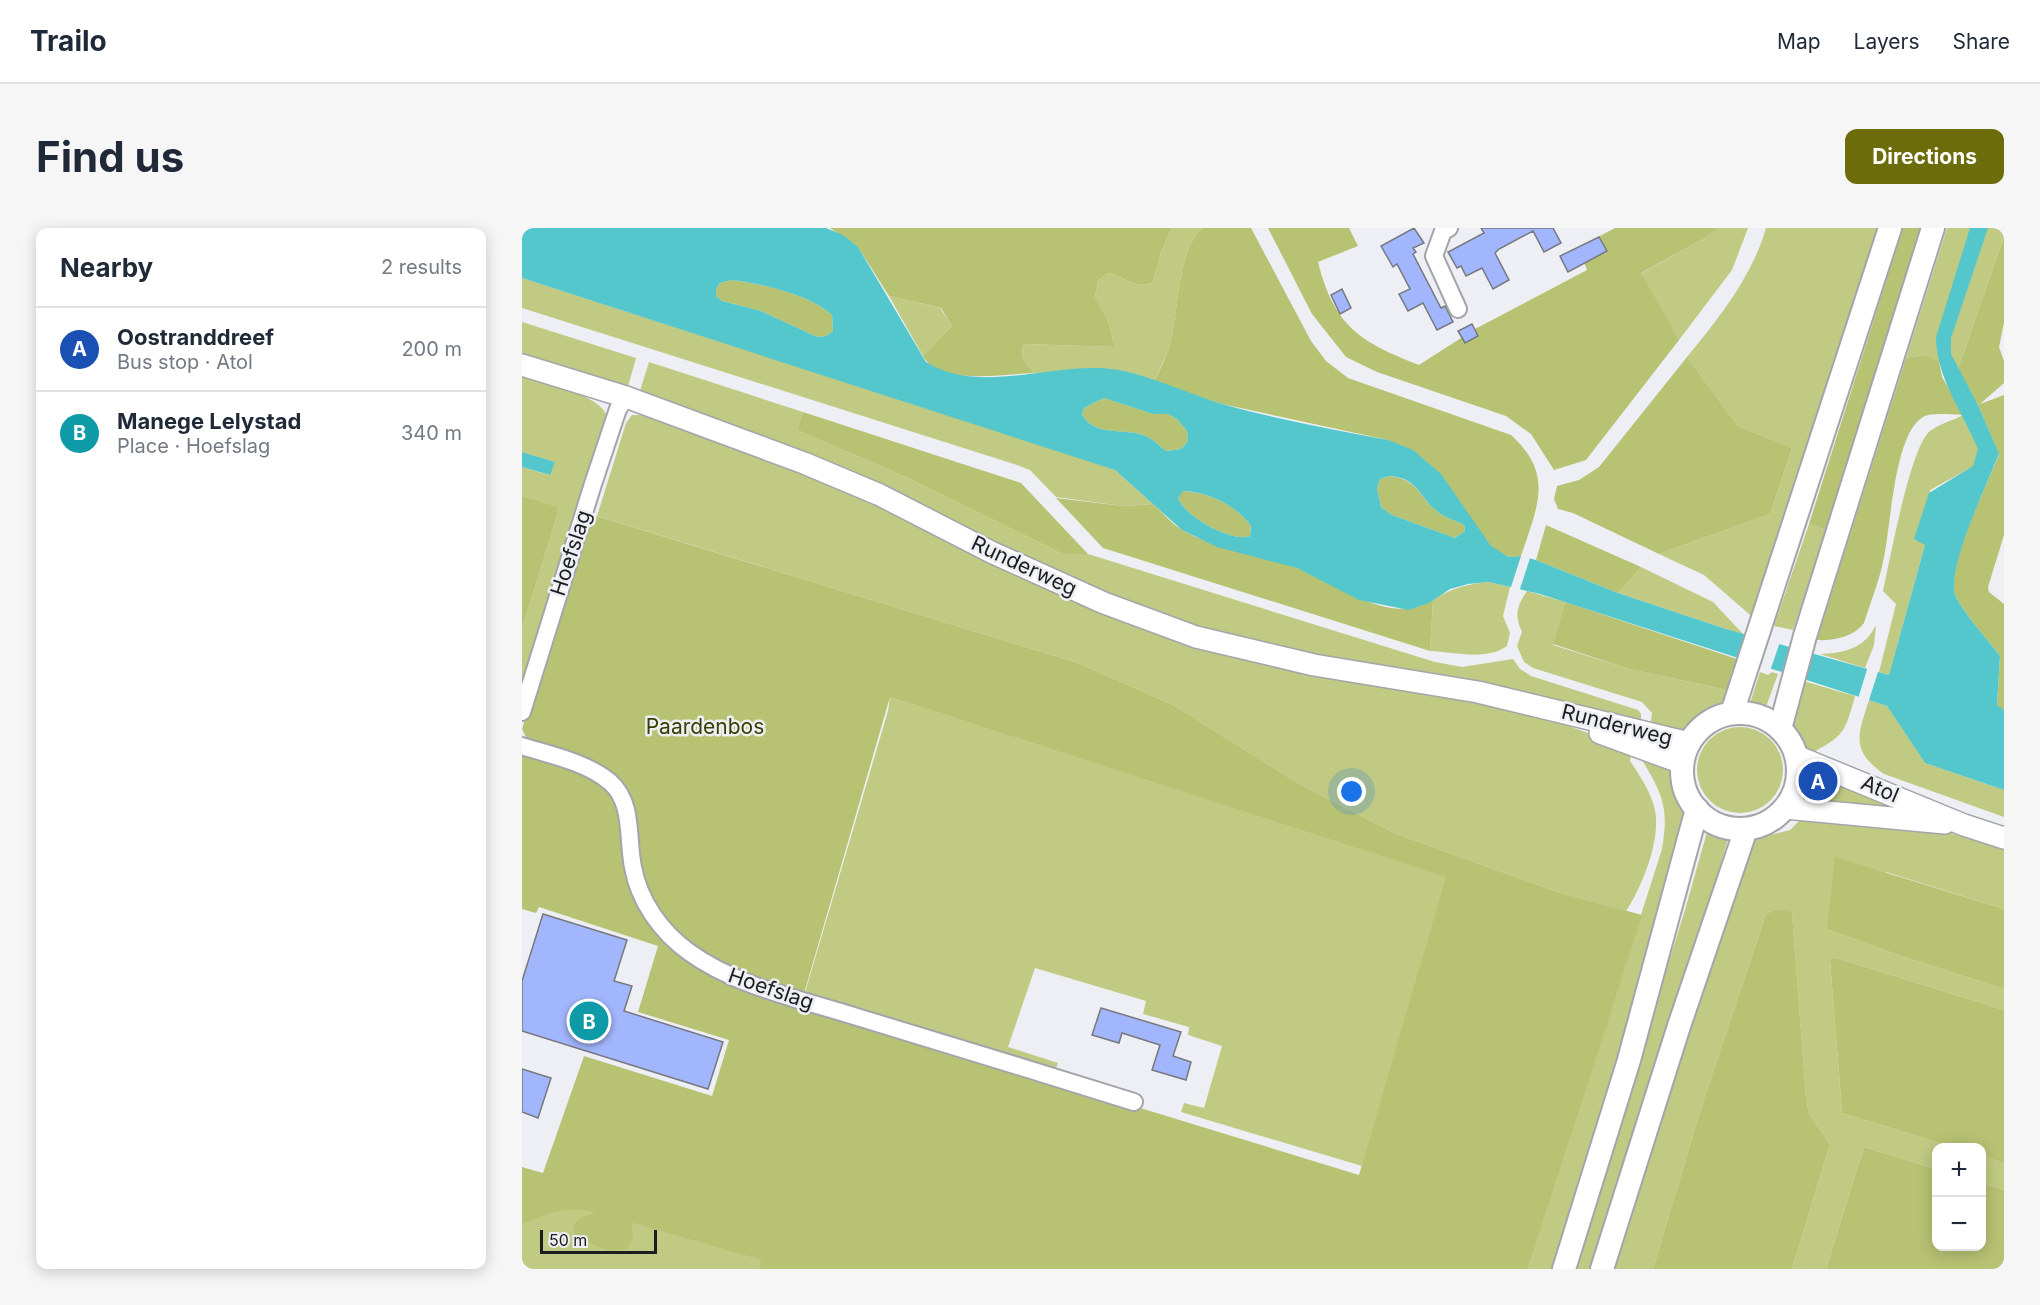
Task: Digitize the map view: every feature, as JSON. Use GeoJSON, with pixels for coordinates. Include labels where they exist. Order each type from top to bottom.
{"type":"FeatureCollection","features":[{"type":"Feature","properties":{"kind":"main road"},"geometry":{"type":"LineString","coordinates":[[1732,713],[1890,228]]}},
{"type":"Feature","properties":{"kind":"main road"},"geometry":{"type":"LineString","coordinates":[[1780,729],[1805,636],[1933,228]]}},
{"type":"Feature","properties":{"kind":"main road"},"geometry":{"type":"LineString","coordinates":[[1732,713],[1758,716],[1780,729],[1796,756],[1797,783],[1785,808],[1761,825],[1746,828],[1719,825],[1697,809],[1686,792],[1686,753],[1707,723],[1732,713]]}},
{"type":"Feature","properties":{"kind":"main road"},"geometry":{"type":"LineString","coordinates":[[1564,1269],[1629,1060],[1697,809]]}},
{"type":"Feature","properties":{"kind":"main road"},"geometry":{"type":"LineString","coordinates":[[1602,1269],[1679,1026],[1746,828]]}},
{"type":"Feature","properties":{"kind":"street"},"geometry":{"type":"LineString","coordinates":[[1449,228],[1443,231],[1434,256],[1458,309]]}},
{"type":"Feature","properties":{"kind":"street","name":"Runderweg"},"geometry":{"type":"LineString","coordinates":[[522,366],[626,398],[804,463],[880,495],[991,552],[1104,603],[1196,637],[1314,665],[1478,692],[1545,708],[1579,726],[1686,753]]}},
{"type":"Feature","properties":{"kind":"street","name":"Hoefslag"},"geometry":{"type":"LineString","coordinates":[[522,712],[618,409],[626,398]]}},
{"type":"Feature","properties":{"kind":"street","name":"Hoefslag"},"geometry":{"type":"LineString","coordinates":[[522,746],[597,774],[618,791],[628,815],[633,866],[645,904],[676,941],[705,963],[766,989],[1134,1102]]}},
{"type":"Feature","properties":{"kind":"street","name":"Atol"},"geometry":{"type":"LineString","coordinates":[[1796,756],[1964,825],[2004,838]]}},
{"type":"Feature","properties":{"kind":"street","name":"Atol"},"geometry":{"type":"LineString","coordinates":[[1785,808],[1964,825]]}},
{"type":"Feature","properties":{"kind":"green space"},"geometry":{"type":"Polygon","coordinates":[[[830,228],[1172,228],[1161,252],[1153,282],[1136,284],[1108,273],[1098,281],[1095,297],[1107,318],[1115,347],[1023,344],[1022,357],[1034,373],[974,376],[943,371],[931,365],[923,356],[952,326],[941,308],[889,296],[858,247],[830,228]]]}},
{"type":"Feature","properties":{"kind":"green space"},"geometry":{"type":"Polygon","coordinates":[[[1172,228],[1203,228],[1194,237],[1188,250],[1180,281],[1170,343],[1154,382],[1120,370],[1034,373],[1022,357],[1023,344],[1115,347],[1107,318],[1095,297],[1098,281],[1108,273],[1136,284],[1153,282],[1161,252],[1172,228]]]}},
{"type":"Feature","properties":{"kind":"green space"},"geometry":{"type":"Polygon","coordinates":[[[1203,228],[1251,228],[1311,341],[1326,361],[1348,378],[1511,435],[1525,450],[1538,478],[1539,492],[1536,507],[1521,556],[1509,557],[1491,547],[1474,524],[1388,440],[1222,404],[1154,382],[1170,343],[1180,281],[1188,250],[1194,237],[1203,228]]]}},
{"type":"Feature","properties":{"kind":"green space"},"geometry":{"type":"Polygon","coordinates":[[[1268,228],[1349,228],[1358,246],[1318,262],[1332,302],[1341,317],[1365,339],[1398,357],[1419,365],[1475,329],[1587,270],[1580,252],[1581,246],[1615,228],[1718,228],[1705,238],[1641,273],[1679,340],[1586,460],[1554,470],[1531,434],[1506,416],[1377,372],[1346,357],[1312,314],[1268,228]]]}},
{"type":"Feature","properties":{"kind":"green space"},"geometry":{"type":"Polygon","coordinates":[[[1718,228],[1748,228],[1732,270],[1679,340],[1640,274],[1705,238],[1718,228]]]}},
{"type":"Feature","properties":{"kind":"green space"},"geometry":{"type":"Polygon","coordinates":[[[1766,228],[1880,228],[1756,620],[1704,575],[1659,554],[1770,514],[1792,448],[1738,426],[1687,357],[1722,312],[1743,280],[1766,228]]]}},
{"type":"Feature","properties":{"kind":"green space"},"geometry":{"type":"Polygon","coordinates":[[[1903,228],[1923,228],[1826,530],[1809,524],[1903,228]]]}},
{"type":"Feature","properties":{"kind":"green space"},"geometry":{"type":"Polygon","coordinates":[[[1947,228],[2004,228],[2004,237],[1958,369],[1923,355],[1906,358],[1947,228]]]}},
{"type":"Feature","properties":{"kind":"green space"},"geometry":{"type":"Polygon","coordinates":[[[2004,237],[2004,323],[1999,347],[2004,361],[2004,383],[1980,404],[2004,395],[2004,535],[1988,587],[1989,592],[2004,604],[2004,710],[1997,706],[2000,656],[1960,605],[1954,585],[1956,568],[1968,527],[1999,455],[1978,405],[1958,369],[2004,237]]]}},
{"type":"Feature","properties":{"kind":"green space"},"geometry":{"type":"Polygon","coordinates":[[[522,278],[1089,460],[1115,470],[1153,504],[1123,506],[1056,497],[1030,470],[1017,465],[522,308],[522,278]]]}},
{"type":"Feature","properties":{"kind":"green space"},"geometry":{"type":"Polygon","coordinates":[[[732,280],[771,287],[811,301],[832,315],[833,331],[826,336],[817,337],[761,311],[722,301],[716,296],[716,289],[720,283],[732,280]]]}},
{"type":"Feature","properties":{"kind":"green space"},"geometry":{"type":"Polygon","coordinates":[[[889,296],[940,308],[952,326],[923,356],[889,296]]]}},
{"type":"Feature","properties":{"kind":"green space"},"geometry":{"type":"Polygon","coordinates":[[[522,322],[636,358],[627,390],[522,354],[522,322]]]}},
{"type":"Feature","properties":{"kind":"green space"},"geometry":{"type":"Polygon","coordinates":[[[1923,355],[1939,361],[1942,377],[1964,415],[1927,415],[1913,427],[1900,460],[1882,565],[1864,623],[1855,632],[1843,637],[1817,640],[1906,358],[1923,355]]]}},
{"type":"Feature","properties":{"kind":"green space"},"geometry":{"type":"Polygon","coordinates":[[[1687,357],[1738,426],[1792,448],[1770,514],[1659,554],[1573,513],[1558,509],[1554,499],[1557,486],[1579,480],[1599,467],[1687,357]]]}},
{"type":"Feature","properties":{"kind":"green space"},"geometry":{"type":"Polygon","coordinates":[[[649,362],[803,412],[797,430],[908,478],[1063,554],[1088,554],[1435,662],[1462,667],[1513,659],[1520,669],[1531,676],[1638,710],[1641,714],[1641,726],[1215,632],[1131,605],[639,394],[649,362]]]}},
{"type":"Feature","properties":{"kind":"green space"},"geometry":{"type":"Polygon","coordinates":[[[522,376],[584,396],[603,409],[607,417],[522,694],[522,629],[557,516],[557,508],[522,496],[522,467],[549,475],[554,462],[522,452],[522,376]]]}},
{"type":"Feature","properties":{"kind":"green space"},"geometry":{"type":"Polygon","coordinates":[[[1104,398],[1153,414],[1168,414],[1177,419],[1187,431],[1188,441],[1181,449],[1166,451],[1143,435],[1094,426],[1082,414],[1084,408],[1104,398]]]}},
{"type":"Feature","properties":{"kind":"green space"},"geometry":{"type":"Polygon","coordinates":[[[803,412],[1021,483],[1088,554],[1063,554],[908,478],[797,430],[803,412]]]}},
{"type":"Feature","properties":{"kind":"green space"},"geometry":{"type":"Polygon","coordinates":[[[632,415],[645,415],[822,481],[1079,599],[1418,688],[1549,719],[1632,749],[1630,761],[1651,797],[1656,822],[1653,849],[1638,889],[1626,911],[1560,893],[1394,833],[1296,782],[1173,705],[1078,663],[597,516],[626,423],[632,415]]]}},
{"type":"Feature","properties":{"kind":"green space"},"geometry":{"type":"Polygon","coordinates":[[[1964,415],[1979,449],[1974,466],[1930,490],[1925,545],[1889,675],[1879,672],[1896,604],[1883,591],[1915,459],[1930,431],[1964,415]]]}},
{"type":"Feature","properties":{"kind":"green space"},"geometry":{"type":"Polygon","coordinates":[[[1389,476],[1412,485],[1438,512],[1464,525],[1465,531],[1455,538],[1392,515],[1381,507],[1377,489],[1380,479],[1389,476]]]}},
{"type":"Feature","properties":{"kind":"green space"},"geometry":{"type":"Polygon","coordinates":[[[1182,491],[1202,494],[1229,506],[1251,526],[1250,536],[1232,536],[1199,520],[1182,505],[1178,498],[1182,491]]]}},
{"type":"Feature","properties":{"kind":"green space"},"geometry":{"type":"Polygon","coordinates":[[[522,496],[557,507],[557,516],[522,629],[522,496]]]}},
{"type":"Feature","properties":{"kind":"green space"},"geometry":{"type":"Polygon","coordinates":[[[1056,498],[1123,506],[1153,504],[1176,526],[1198,538],[1297,568],[1364,600],[1399,609],[1416,607],[1433,600],[1430,651],[1103,548],[1056,498]]]}},
{"type":"Feature","properties":{"kind":"green space","name":"Paardenbos"},"geometry":{"type":"Polygon","coordinates":[[[590,514],[1078,663],[1173,705],[1296,782],[1394,833],[1560,893],[1642,915],[1528,1269],[759,1269],[761,1260],[631,1223],[633,1238],[626,1249],[610,1252],[575,1236],[573,1225],[582,1217],[595,1213],[585,1210],[558,1212],[522,1225],[522,1167],[543,1173],[584,1056],[712,1096],[729,1040],[638,1012],[658,946],[539,907],[536,913],[522,909],[522,754],[528,741],[522,729],[590,514]],[[890,697],[801,1004],[1359,1175],[1446,877],[890,697]]]}},
{"type":"Feature","properties":{"kind":"green space"},"geometry":{"type":"Polygon","coordinates":[[[1809,524],[1826,530],[1793,630],[1774,626],[1809,524]]]}},
{"type":"Feature","properties":{"kind":"green space"},"geometry":{"type":"Polygon","coordinates":[[[1546,525],[1641,567],[1618,593],[1536,560],[1546,525]]]}},
{"type":"Feature","properties":{"kind":"green space"},"geometry":{"type":"Polygon","coordinates":[[[1641,567],[1713,602],[1744,635],[1618,593],[1641,567]]]}},
{"type":"Feature","properties":{"kind":"green space"},"geometry":{"type":"Polygon","coordinates":[[[1489,582],[1510,587],[1503,616],[1510,633],[1507,646],[1499,651],[1480,654],[1430,651],[1433,600],[1460,587],[1489,582]]]}},
{"type":"Feature","properties":{"kind":"green space"},"geometry":{"type":"Polygon","coordinates":[[[1527,591],[1565,602],[1553,645],[1629,669],[1732,691],[1725,704],[1706,711],[1687,727],[1677,732],[1650,729],[1652,713],[1642,702],[1533,668],[1524,662],[1517,646],[1522,632],[1517,616],[1521,601],[1527,591]]]}},
{"type":"Feature","properties":{"kind":"green space"},"geometry":{"type":"Polygon","coordinates":[[[1565,602],[1743,661],[1732,691],[1629,669],[1553,644],[1565,602]]]}},
{"type":"Feature","properties":{"kind":"green space"},"geometry":{"type":"Polygon","coordinates":[[[1876,625],[1874,645],[1865,668],[1820,654],[1853,648],[1866,639],[1876,625]]]}},
{"type":"Feature","properties":{"kind":"green space"},"geometry":{"type":"Polygon","coordinates":[[[1760,672],[1768,675],[1772,672],[1778,674],[1766,707],[1750,703],[1760,672]]]}},
{"type":"Feature","properties":{"kind":"green space"},"geometry":{"type":"Polygon","coordinates":[[[1803,681],[1855,696],[1849,718],[1842,731],[1831,742],[1812,753],[1805,748],[1791,725],[1803,681]]]}},
{"type":"Feature","properties":{"kind":"green space"},"geometry":{"type":"Polygon","coordinates":[[[890,697],[1447,877],[1362,1166],[1181,1112],[1184,1103],[1204,1108],[1222,1046],[1188,1035],[1189,1027],[1143,1014],[1146,1001],[1035,968],[1008,1047],[1058,1063],[1054,1073],[804,996],[888,711],[890,697]]]}},
{"type":"Feature","properties":{"kind":"green space"},"geometry":{"type":"Polygon","coordinates":[[[1869,700],[1887,706],[1925,763],[2004,790],[2004,817],[1884,774],[1873,765],[1861,749],[1860,741],[1860,732],[1869,700]]]}},
{"type":"Feature","properties":{"kind":"green space"},"geometry":{"type":"Polygon","coordinates":[[[1740,727],[1757,730],[1771,739],[1780,753],[1783,770],[1780,787],[1771,801],[1757,810],[1740,813],[1723,810],[1709,801],[1700,787],[1697,770],[1700,753],[1709,739],[1723,730],[1740,727]]]}},
{"type":"Feature","properties":{"kind":"green space"},"geometry":{"type":"Polygon","coordinates":[[[1644,754],[1660,760],[1668,767],[1687,815],[1655,935],[1555,1269],[1528,1269],[1662,849],[1664,812],[1655,783],[1642,760],[1644,754]]]}},
{"type":"Feature","properties":{"kind":"green space"},"geometry":{"type":"Polygon","coordinates":[[[1826,773],[1905,813],[1820,801],[1826,773]]]}},
{"type":"Feature","properties":{"kind":"green space"},"geometry":{"type":"Polygon","coordinates":[[[1802,818],[1948,832],[2004,850],[2004,909],[1886,872],[1827,929],[1898,955],[2004,989],[2004,1010],[1833,957],[1830,960],[1842,1113],[1940,1143],[1932,1143],[1932,1168],[1864,1147],[1826,1269],[1792,1269],[1830,1144],[1809,1114],[1806,1097],[1792,913],[1776,909],[1766,914],[1703,1102],[1653,1269],[1613,1269],[1746,851],[1754,839],[1790,830],[1802,818]]]}},
{"type":"Feature","properties":{"kind":"green space"},"geometry":{"type":"Polygon","coordinates":[[[1707,832],[1728,839],[1718,873],[1594,1269],[1573,1269],[1685,910],[1707,832]]]}},
{"type":"Feature","properties":{"kind":"green space"},"geometry":{"type":"Polygon","coordinates":[[[1835,857],[2004,909],[2004,989],[1898,955],[1827,929],[1835,857]]]}},
{"type":"Feature","properties":{"kind":"green space"},"geometry":{"type":"Polygon","coordinates":[[[1776,909],[1792,912],[1806,1097],[1809,1114],[1830,1144],[1792,1269],[1653,1269],[1703,1102],[1766,914],[1776,909]]]}},
{"type":"Feature","properties":{"kind":"green space"},"geometry":{"type":"Polygon","coordinates":[[[1833,957],[2004,1010],[2004,1163],[1986,1157],[1986,1143],[1940,1143],[1842,1113],[1830,960],[1833,957]]]}},
{"type":"Feature","properties":{"kind":"green space"},"geometry":{"type":"Polygon","coordinates":[[[1864,1147],[1932,1168],[1932,1251],[1986,1251],[1986,1184],[2004,1190],[2004,1269],[1826,1269],[1864,1147]]]}},
{"type":"Feature","properties":{"kind":"green space"},"geometry":{"type":"Polygon","coordinates":[[[1986,1157],[2004,1163],[2004,1190],[1986,1184],[1986,1157]]]}},
{"type":"Feature","properties":{"kind":"green space"},"geometry":{"type":"Polygon","coordinates":[[[575,1207],[762,1260],[759,1269],[522,1269],[522,1225],[543,1215],[575,1207]]]}},
{"type":"Feature","properties":{"kind":"water"},"geometry":{"type":"Polygon","coordinates":[[[522,228],[826,228],[843,235],[858,247],[926,362],[948,372],[996,377],[1071,369],[1119,370],[1240,409],[1388,440],[1413,450],[1441,474],[1491,546],[1509,557],[1521,556],[1536,560],[1618,593],[1726,629],[1889,675],[1925,545],[1914,539],[1929,493],[1973,466],[1978,449],[1945,381],[1937,352],[1936,337],[1970,228],[1988,228],[1951,338],[1951,354],[1978,405],[1999,454],[1961,549],[1954,585],[1960,605],[2000,656],[1997,705],[2004,710],[2004,790],[1925,763],[1887,706],[1540,594],[1489,582],[1450,589],[1429,603],[1409,610],[1359,600],[1297,568],[1217,547],[1182,530],[1115,470],[522,278],[522,228]],[[732,280],[720,283],[716,289],[716,296],[722,301],[761,311],[817,337],[826,336],[833,331],[832,315],[811,301],[771,287],[732,280]],[[1104,398],[1084,408],[1082,414],[1094,426],[1143,435],[1166,451],[1181,449],[1188,441],[1187,431],[1177,419],[1168,414],[1153,414],[1104,398]],[[1389,476],[1380,479],[1377,489],[1381,507],[1392,515],[1455,538],[1465,531],[1464,525],[1438,512],[1406,480],[1389,476]],[[1183,491],[1178,498],[1189,513],[1221,532],[1232,536],[1250,536],[1251,526],[1238,512],[1221,501],[1202,494],[1183,491]]]}},
{"type":"Feature","properties":{"kind":"water"},"geometry":{"type":"Polygon","coordinates":[[[522,452],[555,462],[550,475],[522,467],[522,452]]]}},
{"type":"Feature","properties":{"kind":"pier"},"geometry":{"type":"Polygon","coordinates":[[[1522,553],[1531,555],[1519,592],[1510,590],[1522,553]]]}},
{"type":"Feature","properties":{"kind":"pier"},"geometry":{"type":"Polygon","coordinates":[[[1751,633],[1780,642],[1770,671],[1741,661],[1751,633]]]}},
{"type":"Feature","properties":{"kind":"pier"},"geometry":{"type":"Polygon","coordinates":[[[1868,666],[1879,669],[1868,703],[1858,699],[1868,666]]]}},
{"type":"Feature","properties":{"kind":"building"},"geometry":{"type":"Polygon","coordinates":[[[1414,228],[1424,243],[1413,248],[1416,252],[1413,254],[1441,308],[1445,306],[1453,322],[1437,330],[1423,303],[1408,311],[1399,294],[1410,289],[1397,264],[1393,267],[1381,246],[1414,228]]]}},
{"type":"Feature","properties":{"kind":"building"},"geometry":{"type":"Polygon","coordinates":[[[1481,228],[1553,228],[1561,243],[1544,252],[1533,231],[1499,249],[1495,253],[1509,280],[1493,289],[1482,268],[1466,276],[1461,266],[1457,268],[1448,252],[1484,233],[1481,228]]]}},
{"type":"Feature","properties":{"kind":"building"},"geometry":{"type":"Polygon","coordinates":[[[1599,237],[1607,251],[1568,272],[1560,256],[1599,237]]]}},
{"type":"Feature","properties":{"kind":"building"},"geometry":{"type":"Polygon","coordinates":[[[1342,289],[1351,308],[1340,314],[1331,295],[1342,289]]]}},
{"type":"Feature","properties":{"kind":"building"},"geometry":{"type":"Polygon","coordinates":[[[1472,324],[1478,336],[1465,343],[1458,331],[1472,324]]]}},
{"type":"Feature","properties":{"kind":"building"},"geometry":{"type":"Polygon","coordinates":[[[543,914],[627,940],[614,981],[632,986],[624,1011],[723,1042],[708,1089],[522,1031],[522,981],[543,914]]]}},
{"type":"Feature","properties":{"kind":"building"},"geometry":{"type":"Polygon","coordinates":[[[1101,1008],[1181,1032],[1173,1056],[1191,1062],[1186,1080],[1152,1070],[1160,1045],[1122,1033],[1119,1043],[1092,1035],[1101,1008]]]}},
{"type":"Feature","properties":{"kind":"building"},"geometry":{"type":"Polygon","coordinates":[[[522,1069],[551,1078],[538,1118],[522,1112],[522,1069]]]}},
{"type":"Feature","properties":{"kind":"place","name":"Oostranddreef"},"geometry":{"type":"Point","coordinates":[1818,781]}},
{"type":"Feature","properties":{"kind":"place","name":"Manege Lelystad"},"geometry":{"type":"Point","coordinates":[589,1021]}}]}
